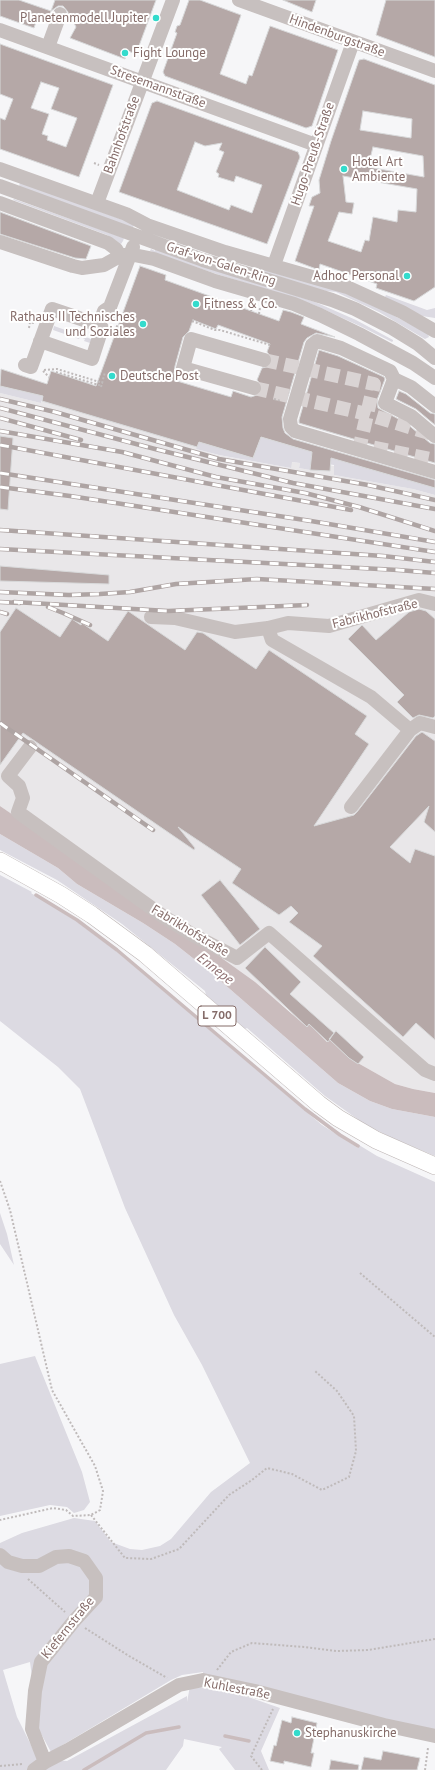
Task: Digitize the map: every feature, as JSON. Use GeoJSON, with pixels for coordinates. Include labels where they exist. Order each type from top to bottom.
{"type":"FeatureCollection","features":[{"type":"Feature","properties":{"kind":"main road","name":"L 700"},"geometry":{"type":"LineString","coordinates":[[0,861],[61,895],[92,915],[145,954],[338,1118],[376,1140],[435,1166]]}},
{"type":"Feature","properties":{"kind":"street","name":"Bahnhofstraße"},"geometry":{"type":"LineString","coordinates":[[97,203],[141,81],[173,0]]}},
{"type":"Feature","properties":{"kind":"street","name":"Hindenburgstraße"},"geometry":{"type":"LineString","coordinates":[[239,0],[435,71]]}},
{"type":"Feature","properties":{"kind":"street"},"geometry":{"type":"LineString","coordinates":[[48,48],[60,14]]}},
{"type":"Feature","properties":{"kind":"street","name":"Stresemannstraße"},"geometry":{"type":"LineString","coordinates":[[0,30],[316,145]]}},
{"type":"Feature","properties":{"kind":"street","name":"Hugo-Preuß-Straße"},"geometry":{"type":"LineString","coordinates":[[274,265],[353,42]]}},
{"type":"Feature","properties":{"kind":"street","name":"Graf-von-Galen-Ring"},"geometry":{"type":"LineString","coordinates":[[0,169],[97,203],[126,214],[147,225],[225,252],[347,287],[402,312],[435,331]]}},
{"type":"Feature","properties":{"kind":"street","name":"Graf-von-Galen-Ring"},"geometry":{"type":"LineString","coordinates":[[0,186],[203,260],[332,300],[392,328],[418,344],[435,357]]}},
{"type":"Feature","properties":{"kind":"street"},"geometry":{"type":"LineString","coordinates":[[0,203],[108,243],[125,255]]}},
{"type":"Feature","properties":{"kind":"street"},"geometry":{"type":"LineString","coordinates":[[25,366],[31,367],[52,309],[101,326],[106,325],[111,314],[110,307],[125,255],[147,225]]}},
{"type":"Feature","properties":{"kind":"street"},"geometry":{"type":"LineString","coordinates":[[0,242],[82,268],[104,265],[125,255]]}},
{"type":"Feature","properties":{"kind":"street","name":"Graf-von-Galen-Ring"},"geometry":{"type":"LineString","coordinates":[[125,255],[154,259],[215,281],[294,304],[359,334],[413,363],[435,378]]}},
{"type":"Feature","properties":{"kind":"street"},"geometry":{"type":"LineString","coordinates":[[40,341],[92,359],[101,326]]}},
{"type":"Feature","properties":{"kind":"street"},"geometry":{"type":"LineString","coordinates":[[254,388],[183,368],[191,340],[264,360]]}},
{"type":"Feature","properties":{"kind":"street"},"geometry":{"type":"LineString","coordinates":[[435,406],[411,387],[394,379],[390,371],[341,348],[317,341],[312,345],[290,420],[291,427],[295,431],[435,472]]}},
{"type":"Feature","properties":{"kind":"street"},"geometry":{"type":"LineString","coordinates":[[413,363],[435,357]]}},
{"type":"Feature","properties":{"kind":"street"},"geometry":{"type":"LineString","coordinates":[[394,379],[385,404],[411,416],[435,436]]}},
{"type":"Feature","properties":{"kind":"street","name":"Fabrikhofstraße"},"geometry":{"type":"LineString","coordinates":[[152,617],[175,618],[235,632],[268,628],[288,623],[329,626],[419,600],[435,604]]}},
{"type":"Feature","properties":{"kind":"street"},"geometry":{"type":"LineString","coordinates":[[268,628],[272,640],[371,697],[410,730]]}},
{"type":"Feature","properties":{"kind":"street"},"geometry":{"type":"LineString","coordinates":[[351,807],[410,730],[420,723],[435,727]]}},
{"type":"Feature","properties":{"kind":"street","name":"Fabrikhofstraße"},"geometry":{"type":"LineString","coordinates":[[30,747],[8,776],[20,786],[23,798],[18,812],[164,917],[237,958],[269,933],[425,1070],[435,1074]]}},
{"type":"Feature","properties":{"kind":"street","name":"Kiefernstraße"},"geometry":{"type":"LineString","coordinates":[[0,1555],[8,1562],[19,1565],[40,1566],[56,1557],[69,1556],[84,1561],[96,1578],[96,1597],[74,1621],[41,1662],[35,1691],[32,1729],[39,1766]]}},
{"type":"Feature","properties":{"kind":"street","name":"Kuhlestraße"},"geometry":{"type":"LineString","coordinates":[[39,1766],[179,1685],[203,1680],[279,1697],[384,1725],[433,1735]]}},
{"type":"Feature","properties":{"kind":"path"},"geometry":{"type":"LineString","coordinates":[[251,311],[253,306]]}},
{"type":"Feature","properties":{"kind":"path"},"geometry":{"type":"LineString","coordinates":[[258,314],[260,308]]}},
{"type":"Feature","properties":{"kind":"path"},"geometry":{"type":"LineString","coordinates":[[192,321],[215,330],[242,335],[270,345]]}},
{"type":"Feature","properties":{"kind":"path"},"geometry":{"type":"LineString","coordinates":[[49,377],[42,370],[56,371],[103,383]]}},
{"type":"Feature","properties":{"kind":"path"},"geometry":{"type":"LineString","coordinates":[[56,371],[102,387],[105,372]]}},
{"type":"Feature","properties":{"kind":"path"},"geometry":{"type":"LineString","coordinates":[[105,376],[109,377]]}},
{"type":"Feature","properties":{"kind":"path"},"geometry":{"type":"LineString","coordinates":[[0,1181],[10,1210],[52,1390],[95,1466],[102,1491],[100,1510],[90,1515],[73,1516],[66,1510],[53,1508],[0,1520]]}},
{"type":"Feature","properties":{"kind":"path"},"geometry":{"type":"LineString","coordinates":[[360,1273],[435,1337]]}},
{"type":"Feature","properties":{"kind":"path"},"geometry":{"type":"LineString","coordinates":[[90,1515],[124,1558],[151,1559],[179,1549],[229,1495],[267,1468],[292,1474],[322,1490],[349,1477],[356,1451],[354,1416],[337,1391],[315,1371]]}},
{"type":"Feature","properties":{"kind":"path"},"geometry":{"type":"LineString","coordinates":[[19,1565],[17,1570],[44,1591],[74,1621],[129,1656],[179,1685]]}},
{"type":"Feature","properties":{"kind":"path"},"geometry":{"type":"LineString","coordinates":[[211,1682],[219,1667],[231,1652],[252,1643],[304,1646],[336,1651],[368,1650],[435,1639]]}},
{"type":"Feature","properties":{"kind":"path"},"geometry":{"type":"LineString","coordinates":[[262,1770],[251,1756],[279,1697]]}},
{"type":"Feature","properties":{"kind":"path"},"geometry":{"type":"LineString","coordinates":[[425,1770],[433,1735]]}},
{"type":"Feature","properties":{"kind":"shaded area"},"geometry":{"type":"Polygon","coordinates":[[[20,182],[134,224],[133,228],[19,187],[20,182]]]}},
{"type":"Feature","properties":{"kind":"shaded area"},"geometry":{"type":"Polygon","coordinates":[[[14,199],[124,238],[123,241],[121,244],[107,235],[13,200],[14,199]]]}},
{"type":"Feature","properties":{"kind":"shaded area"},"geometry":{"type":"Polygon","coordinates":[[[151,249],[155,251],[155,249],[315,302],[356,320],[393,341],[392,342],[312,304],[207,271],[150,251],[151,249]]]}},
{"type":"Feature","properties":{"kind":"shaded area"},"geometry":{"type":"Polygon","coordinates":[[[260,269],[340,291],[380,308],[428,334],[429,337],[425,339],[379,312],[336,292],[316,290],[260,271],[260,269]]]}},
{"type":"Feature","properties":{"kind":"shaded area"},"geometry":{"type":"Polygon","coordinates":[[[386,295],[427,310],[435,308],[435,318],[422,316],[385,297],[386,295]]]}},
{"type":"Feature","properties":{"kind":"shaded area"},"geometry":{"type":"Polygon","coordinates":[[[54,326],[94,340],[93,344],[84,341],[85,339],[80,337],[79,339],[53,330],[54,326]]]}},
{"type":"Feature","properties":{"kind":"shaded area"},"geometry":{"type":"Polygon","coordinates":[[[0,386],[43,396],[41,403],[0,393],[0,386]]]}},
{"type":"Feature","properties":{"kind":"shaded area"},"geometry":{"type":"Polygon","coordinates":[[[0,393],[41,403],[42,401],[197,447],[196,449],[218,455],[290,468],[291,462],[300,463],[299,468],[310,470],[319,463],[334,466],[334,475],[413,489],[435,495],[435,1093],[395,1084],[349,1058],[330,1040],[328,1042],[309,1025],[307,1027],[285,1007],[0,806],[0,393]]]}},
{"type":"Feature","properties":{"kind":"shaded area"},"geometry":{"type":"Polygon","coordinates":[[[261,437],[435,488],[435,495],[413,489],[334,475],[334,465],[319,463],[310,470],[299,468],[300,463],[292,462],[291,468],[219,455],[196,449],[199,442],[253,458],[261,437]]]}},
{"type":"Feature","properties":{"kind":"shaded area"},"geometry":{"type":"Polygon","coordinates":[[[0,834],[58,868],[77,884],[143,923],[175,944],[208,970],[338,1083],[370,1101],[392,1109],[435,1117],[435,1156],[390,1137],[363,1123],[325,1096],[247,1028],[245,1029],[206,995],[205,991],[122,924],[57,880],[0,850],[0,834]]]}},
{"type":"Feature","properties":{"kind":"shaded area"},"geometry":{"type":"Polygon","coordinates":[[[0,875],[32,892],[31,893],[76,921],[116,951],[322,1125],[358,1148],[359,1145],[377,1156],[435,1182],[435,1736],[384,1725],[255,1691],[203,1680],[203,1672],[182,1675],[171,1680],[51,1752],[39,1730],[30,1662],[3,1670],[17,1717],[38,1759],[67,1761],[187,1696],[187,1702],[190,1686],[231,1691],[280,1708],[261,1751],[269,1770],[235,1770],[219,1749],[222,1747],[184,1739],[183,1746],[166,1770],[0,1770],[0,1562],[11,1568],[44,1568],[68,1558],[100,1580],[85,1556],[67,1554],[37,1561],[16,1562],[0,1548],[0,1543],[22,1533],[74,1518],[95,1521],[111,1542],[130,1549],[142,1550],[160,1546],[171,1539],[211,1492],[250,1463],[202,1365],[174,1315],[125,1208],[80,1089],[58,1067],[0,1021],[0,875]]]}},
{"type":"Feature","properties":{"kind":"shaded area"},"geometry":{"type":"Polygon","coordinates":[[[0,1213],[7,1234],[14,1265],[0,1244],[0,1213]]]}},
{"type":"Feature","properties":{"kind":"shaded area"},"geometry":{"type":"Polygon","coordinates":[[[35,1356],[82,1472],[90,1502],[84,1510],[74,1513],[67,1507],[50,1505],[0,1516],[0,1364],[35,1356]]]}},
{"type":"Feature","properties":{"kind":"water","name":"Ennepe"},"geometry":{"type":"Polygon","coordinates":[[[0,806],[255,982],[307,1027],[309,1024],[327,1042],[329,1039],[349,1058],[395,1084],[435,1093],[435,1117],[392,1109],[370,1101],[338,1083],[208,970],[175,944],[143,923],[77,884],[58,868],[0,834],[0,806]]]}},
{"type":"Feature","properties":{"kind":"building"},"geometry":{"type":"Polygon","coordinates":[[[0,0],[19,0],[51,11],[47,23],[37,19],[34,28],[0,16],[0,0]]]}},
{"type":"Feature","properties":{"kind":"building"},"geometry":{"type":"Polygon","coordinates":[[[55,0],[156,0],[136,54],[128,51],[125,59],[70,38],[76,27],[72,19],[68,17],[68,12],[63,6],[58,6],[51,11],[55,0]]]}},
{"type":"Feature","properties":{"kind":"building"},"geometry":{"type":"Polygon","coordinates":[[[189,0],[200,0],[241,15],[220,74],[246,84],[249,75],[252,76],[270,26],[338,50],[312,126],[306,128],[165,76],[163,72],[177,33],[175,32],[177,26],[180,25],[189,0]]]}},
{"type":"Feature","properties":{"kind":"building"},"geometry":{"type":"Polygon","coordinates":[[[283,0],[316,0],[312,12],[283,0]]]}},
{"type":"Feature","properties":{"kind":"building"},"geometry":{"type":"Polygon","coordinates":[[[386,0],[435,0],[435,57],[376,35],[386,0]]]}},
{"type":"Feature","properties":{"kind":"building"},"geometry":{"type":"Polygon","coordinates":[[[0,44],[113,85],[79,177],[0,149],[0,118],[5,120],[13,99],[0,94],[0,44]],[[41,82],[31,108],[49,114],[42,134],[48,136],[47,140],[66,147],[77,118],[51,109],[59,88],[41,82]]]}},
{"type":"Feature","properties":{"kind":"building"},"geometry":{"type":"Polygon","coordinates":[[[364,59],[435,85],[435,287],[414,301],[376,288],[377,284],[320,264],[319,270],[295,261],[314,206],[309,206],[312,197],[320,193],[319,180],[359,60],[364,59]],[[363,111],[360,130],[411,138],[412,119],[363,111]],[[373,147],[368,167],[424,177],[423,156],[373,147]],[[343,176],[346,202],[354,203],[352,214],[339,212],[328,241],[361,252],[365,240],[369,241],[373,217],[397,222],[398,210],[416,212],[417,189],[343,176]]]}},
{"type":"Feature","properties":{"kind":"building"},"geometry":{"type":"Polygon","coordinates":[[[157,101],[298,152],[300,157],[267,244],[119,192],[152,103],[157,101]],[[195,142],[177,190],[229,210],[231,205],[252,213],[262,185],[236,176],[234,182],[218,177],[219,174],[216,172],[224,152],[219,150],[222,143],[205,146],[195,142]]]}},
{"type":"Feature","properties":{"kind":"building"},"geometry":{"type":"Polygon","coordinates":[[[0,212],[91,246],[86,259],[75,258],[0,234],[0,212]]]}},
{"type":"Feature","properties":{"kind":"building"},"geometry":{"type":"Polygon","coordinates":[[[140,266],[166,275],[165,280],[279,321],[283,310],[291,312],[304,317],[301,324],[335,337],[316,333],[307,338],[304,342],[282,417],[285,433],[293,439],[435,480],[435,488],[331,458],[330,471],[310,470],[312,452],[261,437],[253,458],[199,442],[197,447],[42,401],[43,396],[0,386],[1,369],[47,384],[51,371],[96,386],[140,266]],[[193,320],[189,331],[183,337],[175,366],[174,374],[179,375],[177,381],[231,397],[233,391],[251,397],[260,394],[262,386],[257,380],[262,368],[270,366],[272,362],[272,358],[267,352],[270,344],[218,325],[216,329],[193,320]]]}},
{"type":"Feature","properties":{"kind":"building"},"geometry":{"type":"Polygon","coordinates":[[[319,350],[338,356],[384,377],[385,379],[377,400],[378,408],[406,423],[430,443],[435,444],[435,463],[299,423],[319,350]]]}},
{"type":"Feature","properties":{"kind":"building"},"geometry":{"type":"Polygon","coordinates":[[[399,391],[406,394],[430,413],[435,414],[435,425],[416,409],[396,399],[399,391]]]}},
{"type":"Feature","properties":{"kind":"building"},"geometry":{"type":"Polygon","coordinates":[[[0,436],[13,438],[8,510],[0,509],[0,436]]]}},
{"type":"Feature","properties":{"kind":"building"},"geometry":{"type":"Polygon","coordinates":[[[0,566],[109,575],[109,584],[0,581],[0,566]]]}},
{"type":"Feature","properties":{"kind":"building"},"geometry":{"type":"Polygon","coordinates":[[[16,608],[60,637],[72,619],[81,625],[82,623],[108,641],[128,611],[185,650],[197,632],[203,633],[256,669],[269,650],[367,716],[355,734],[369,744],[314,826],[354,815],[416,736],[422,732],[435,741],[435,832],[424,822],[429,806],[390,847],[410,863],[415,849],[435,856],[435,1040],[416,1023],[403,1037],[313,956],[322,946],[289,922],[298,913],[291,906],[279,915],[232,883],[241,869],[178,827],[195,848],[194,850],[23,733],[0,765],[0,632],[16,608]]]}},
{"type":"Feature","properties":{"kind":"building"},"geometry":{"type":"Polygon","coordinates":[[[419,609],[426,611],[435,619],[435,716],[433,718],[419,715],[413,718],[397,702],[404,695],[348,639],[362,625],[376,640],[409,612],[419,609]]]}},
{"type":"Feature","properties":{"kind":"building"},"geometry":{"type":"Polygon","coordinates":[[[220,880],[260,929],[240,945],[201,895],[220,880]]]}},
{"type":"Feature","properties":{"kind":"building"},"geometry":{"type":"Polygon","coordinates":[[[265,947],[301,982],[290,994],[334,1033],[328,1042],[309,1024],[307,1027],[245,968],[265,947]]]}},
{"type":"Feature","properties":{"kind":"building"},"geometry":{"type":"Polygon","coordinates":[[[336,1031],[364,1057],[358,1064],[349,1058],[329,1039],[336,1031]]]}},
{"type":"Feature","properties":{"kind":"building","name":"Stephanuskirche"},"geometry":{"type":"Polygon","coordinates":[[[292,1717],[317,1723],[311,1753],[314,1753],[311,1767],[284,1761],[284,1764],[270,1761],[274,1745],[276,1746],[282,1720],[291,1723],[292,1717]]]}},
{"type":"Feature","properties":{"kind":"building"},"geometry":{"type":"Polygon","coordinates":[[[383,1751],[420,1758],[417,1770],[361,1770],[364,1757],[381,1760],[383,1751]]]}},
{"type":"Feature","properties":{"kind":"building"},"geometry":{"type":"Polygon","coordinates":[[[331,1760],[359,1765],[358,1770],[329,1770],[331,1760]]]}},
{"type":"Feature","properties":{"kind":"waterway"},"geometry":{"type":"LineString","coordinates":[[36,895],[77,920],[117,950],[305,1109],[340,1135],[358,1146]]}},
{"type":"Feature","properties":{"kind":"waterway"},"geometry":{"type":"LineString","coordinates":[[84,1770],[146,1733],[179,1727]]}},
{"type":"Feature","properties":{"kind":"waterway"},"geometry":{"type":"LineString","coordinates":[[225,1736],[249,1741]]}},
{"type":"Feature","properties":{"kind":"tunnel"},"geometry":{"type":"LineString","coordinates":[[264,360],[374,384],[360,445],[435,460]]}},
{"type":"Feature","properties":{"kind":"tunnel"},"geometry":{"type":"LineString","coordinates":[[254,388],[367,414],[432,434]]}},
{"type":"Feature","properties":{"kind":"railway"},"geometry":{"type":"LineString","coordinates":[[0,399],[55,412],[219,459],[368,485],[435,500]]}},
{"type":"Feature","properties":{"kind":"railway"},"geometry":{"type":"LineString","coordinates":[[0,408],[155,449],[293,483],[435,509]]}},
{"type":"Feature","properties":{"kind":"railway"},"geometry":{"type":"LineString","coordinates":[[0,418],[81,440]]}},
{"type":"Feature","properties":{"kind":"railway"},"geometry":{"type":"LineString","coordinates":[[0,431],[122,452],[216,477],[305,493],[359,507],[435,531]]}},
{"type":"Feature","properties":{"kind":"railway"},"geometry":{"type":"LineString","coordinates":[[0,445],[351,510]]}},
{"type":"Feature","properties":{"kind":"railway"},"geometry":{"type":"LineString","coordinates":[[0,473],[311,521],[435,542]]}},
{"type":"Feature","properties":{"kind":"railway"},"geometry":{"type":"LineString","coordinates":[[0,487],[70,496],[435,552]]}},
{"type":"Feature","properties":{"kind":"railway"},"geometry":{"type":"LineString","coordinates":[[0,530],[383,556],[435,562]]}},
{"type":"Feature","properties":{"kind":"railway"},"geometry":{"type":"LineString","coordinates":[[0,549],[435,573]]}},
{"type":"Feature","properties":{"kind":"railway"},"geometry":{"type":"LineString","coordinates":[[0,592],[69,595],[100,594],[130,592],[176,584],[257,579],[435,589]]}},
{"type":"Feature","properties":{"kind":"railway"},"geometry":{"type":"LineString","coordinates":[[0,602],[20,603]]}},
{"type":"Feature","properties":{"kind":"railway"},"geometry":{"type":"LineString","coordinates":[[14,602],[168,611],[307,605]]}},
{"type":"Feature","properties":{"kind":"railway"},"geometry":{"type":"LineString","coordinates":[[48,607],[90,625]]}},
{"type":"Feature","properties":{"kind":"railway"},"geometry":{"type":"LineString","coordinates":[[0,612],[7,614]]}},
{"type":"Feature","properties":{"kind":"railway"},"geometry":{"type":"LineString","coordinates":[[0,723],[153,830]]}},
{"type":"Feature","properties":{"kind":"place","name":"Planetenmodell Jupiter"},"geometry":{"type":"Point","coordinates":[156,18]}},
{"type":"Feature","properties":{"kind":"place","name":"Fight Lounge"},"geometry":{"type":"Point","coordinates":[125,53]}},
{"type":"Feature","properties":{"kind":"place","name":"Hotel Art Ambiente"},"geometry":{"type":"Point","coordinates":[344,169]}},
{"type":"Feature","properties":{"kind":"place","name":"Adhoc Personal"},"geometry":{"type":"Point","coordinates":[407,276]}},
{"type":"Feature","properties":{"kind":"place","name":"Fitness & Co."},"geometry":{"type":"Point","coordinates":[196,304]}},
{"type":"Feature","properties":{"kind":"place","name":"Rathaus II Technisches und Soziales"},"geometry":{"type":"Point","coordinates":[143,324]}},
{"type":"Feature","properties":{"kind":"place","name":"Deutsche Post"},"geometry":{"type":"Point","coordinates":[112,376]}},
{"type":"Feature","properties":{"kind":"place","name":"Stephanuskirche"},"geometry":{"type":"Point","coordinates":[297,1733]}}]}
